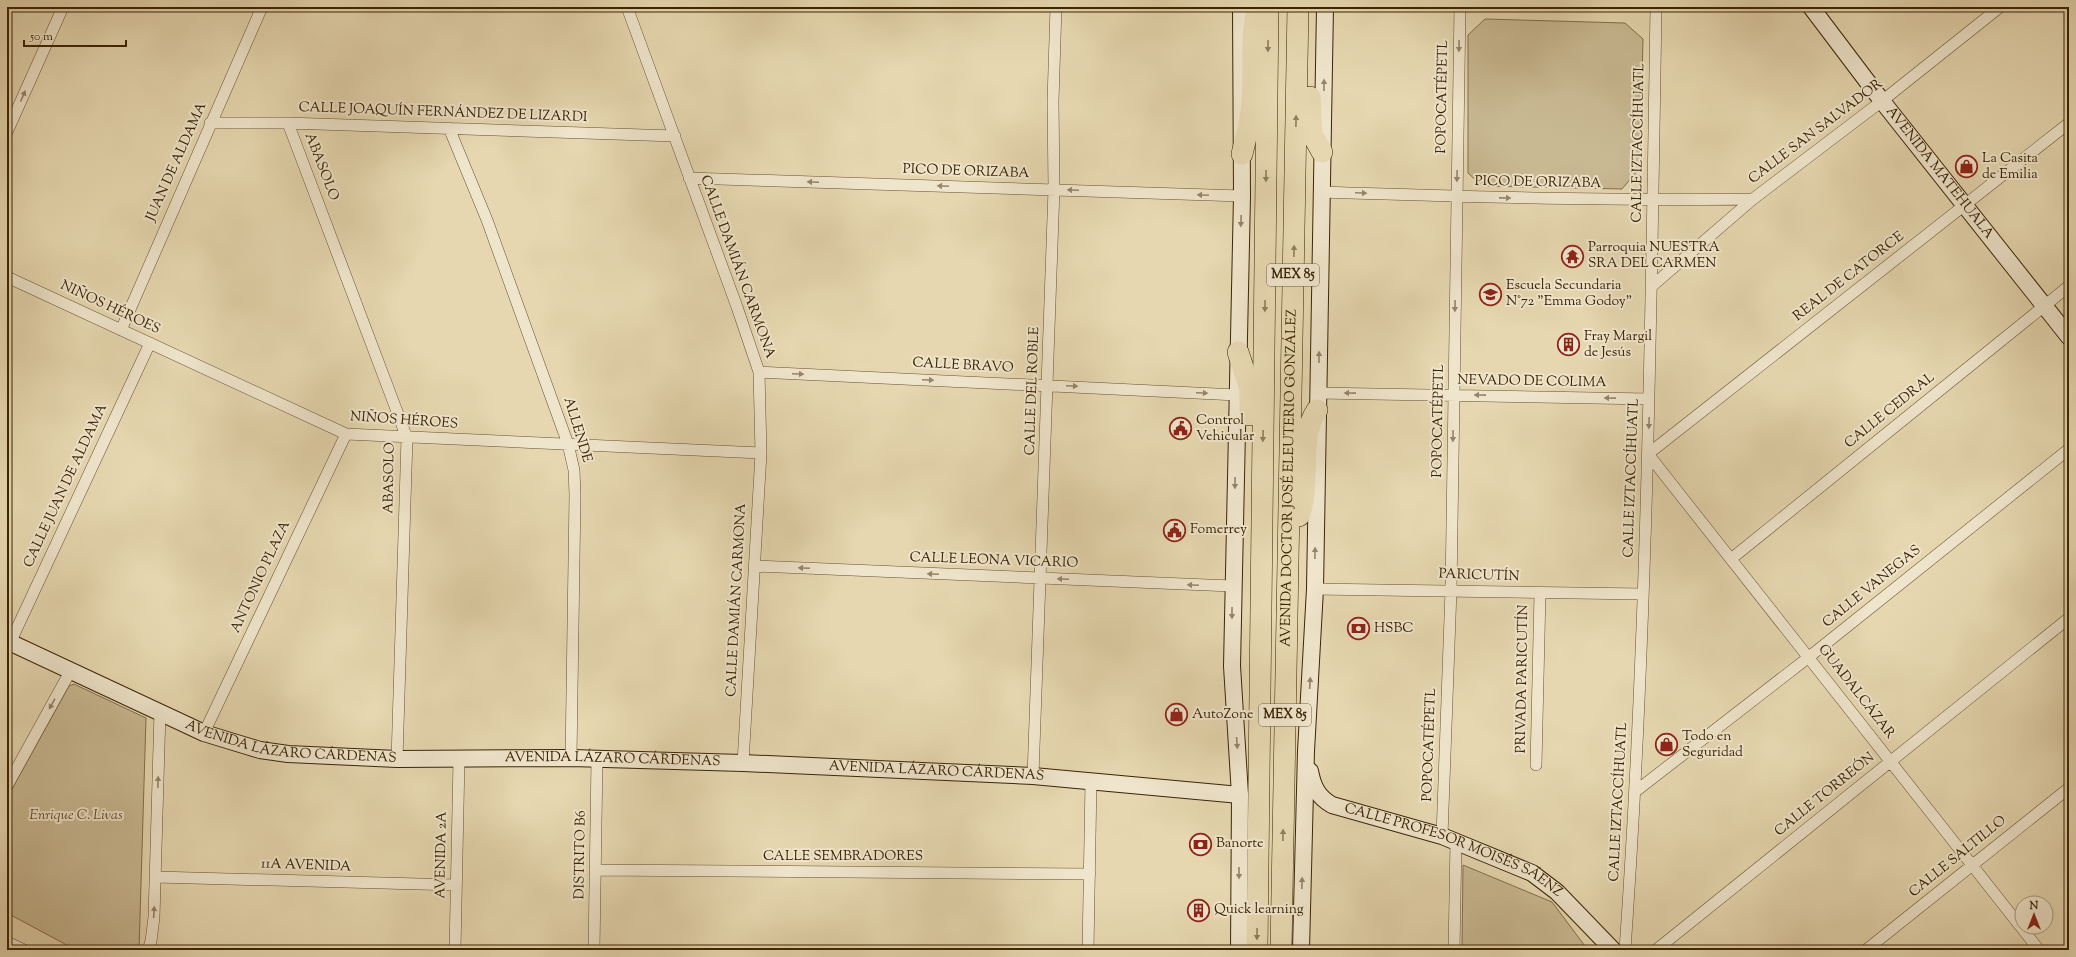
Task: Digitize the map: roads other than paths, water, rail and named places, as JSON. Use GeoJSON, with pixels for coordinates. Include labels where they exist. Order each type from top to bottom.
{"type":"FeatureCollection","features":[{"type":"Feature","properties":{"kind":"highway"},"geometry":{"type":"LineString","coordinates":[[1242,154],[1252,103],[1253,28],[1258,7]]}},
{"type":"Feature","properties":{"kind":"highway","name":"AVENIDA DOCTOR JOSÉ ELEUTERIO GONZÁLEZ"},"geometry":{"type":"LineString","coordinates":[[1257,950],[1268,7]]}},
{"type":"Feature","properties":{"kind":"highway","name":"AVENIDA DOCTOR JOSÉ ELEUTERIO GONZÁLEZ"},"geometry":{"type":"LineString","coordinates":[[1281,950],[1298,7]]}},
{"type":"Feature","properties":{"kind":"highway"},"geometry":{"type":"LineString","coordinates":[[1309,7],[1311,18],[1310,123],[1312,134],[1322,152]]}},
{"type":"Feature","properties":{"kind":"highway"},"geometry":{"type":"LineString","coordinates":[[1238,352],[1250,389],[1250,526],[1253,546],[1262,567]]}},
{"type":"Feature","properties":{"kind":"highway"},"geometry":{"type":"LineString","coordinates":[[1288,542],[1300,512],[1305,480],[1308,431],[1310,420],[1317,402]]}},
{"type":"Feature","properties":{"kind":"street"},"geometry":{"type":"LineString","coordinates":[[7,132],[63,7]]}},
{"type":"Feature","properties":{"kind":"street","name":"JUAN DE ALDAMA"},"geometry":{"type":"LineString","coordinates":[[120,330],[262,7]]}},
{"type":"Feature","properties":{"kind":"street","name":"CALLE DAMIÁN CARMONA"},"geometry":{"type":"LineString","coordinates":[[627,7],[737,306],[759,372],[761,453],[743,763]]}},
{"type":"Feature","properties":{"kind":"street","name":"CALLE DEL ROBLE"},"geometry":{"type":"LineString","coordinates":[[1033,776],[1054,190],[1053,101],[1056,7]]}},
{"type":"Feature","properties":{"kind":"street"},"geometry":{"type":"LineString","coordinates":[[1239,950],[1240,795],[1232,666],[1232,586],[1242,196],[1241,7]]}},
{"type":"Feature","properties":{"kind":"street"},"geometry":{"type":"LineString","coordinates":[[1301,950],[1306,751],[1315,589],[1317,402],[1325,7]]}},
{"type":"Feature","properties":{"kind":"street","name":"POPOCATÉPETL"},"geometry":{"type":"LineString","coordinates":[[1454,950],[1449,838],[1451,590],[1460,7]]}},
{"type":"Feature","properties":{"kind":"street","name":"CALLE IZTACCÍHUATL"},"geometry":{"type":"LineString","coordinates":[[1625,950],[1636,791],[1648,454],[1656,7]]}},
{"type":"Feature","properties":{"kind":"street","name":"AVENIDA MATEHUALA"},"geometry":{"type":"LineString","coordinates":[[1811,7],[1882,101],[1966,205],[2069,337]]}},
{"type":"Feature","properties":{"kind":"street","name":"CALLE SAN SALVADOR"},"geometry":{"type":"LineString","coordinates":[[1652,286],[1753,199],[1882,101],[2000,7]]}},
{"type":"Feature","properties":{"kind":"street","name":"CALLE JOAQUÍN FERNÁNDEZ DE LIZARDI"},"geometry":{"type":"LineString","coordinates":[[210,123],[288,123],[675,136]]}},
{"type":"Feature","properties":{"kind":"street","name":"ABASOLO"},"geometry":{"type":"LineString","coordinates":[[288,123],[407,438],[397,759]]}},
{"type":"Feature","properties":{"kind":"street","name":"REAL DE CATORCE"},"geometry":{"type":"LineString","coordinates":[[1648,454],[2069,123]]}},
{"type":"Feature","properties":{"kind":"street","name":"ALLENDE"},"geometry":{"type":"LineString","coordinates":[[450,128],[487,220],[568,444],[574,470],[575,495],[571,758]]}},
{"type":"Feature","properties":{"kind":"street","name":"PICO DE ORIZABA"},"geometry":{"type":"LineString","coordinates":[[689,178],[1242,196]]}},
{"type":"Feature","properties":{"kind":"street","name":"PICO DE ORIZABA"},"geometry":{"type":"LineString","coordinates":[[1322,192],[1457,197],[1653,200],[1753,199]]}},
{"type":"Feature","properties":{"kind":"street","name":"NIÑOS HÉROES"},"geometry":{"type":"LineString","coordinates":[[7,276],[120,330],[346,434],[407,438],[761,453]]}},
{"type":"Feature","properties":{"kind":"street","name":"CALLE CEDRAL"},"geometry":{"type":"LineString","coordinates":[[1731,559],[2069,286]]}},
{"type":"Feature","properties":{"kind":"street","name":"CALLE JUAN DE ALDAMA"},"geometry":{"type":"LineString","coordinates":[[9,642],[150,343]]}},
{"type":"Feature","properties":{"kind":"street","name":"CALLE BRAVO"},"geometry":{"type":"LineString","coordinates":[[759,372],[1237,395]]}},
{"type":"Feature","properties":{"kind":"street","name":"NEVADO DE COLIMA"},"geometry":{"type":"LineString","coordinates":[[1317,402],[1454,395],[1649,399]]}},
{"type":"Feature","properties":{"kind":"street","name":"ANTONIO PLAZA"},"geometry":{"type":"LineString","coordinates":[[204,733],[346,434]]}},
{"type":"Feature","properties":{"kind":"street","name":"CALLE VANEGAS"},"geometry":{"type":"LineString","coordinates":[[1636,791],[1808,657],[2069,449]]}},
{"type":"Feature","properties":{"kind":"street","name":"GUADALCÁZAR"},"geometry":{"type":"LineString","coordinates":[[1648,454],[2039,950]]}},
{"type":"Feature","properties":{"kind":"street","name":"CALLE LEONA VICARIO"},"geometry":{"type":"LineString","coordinates":[[754,566],[1232,586]]}},
{"type":"Feature","properties":{"kind":"street","name":"PARICUTÍN"},"geometry":{"type":"LineString","coordinates":[[1315,589],[1643,594]]}},
{"type":"Feature","properties":{"kind":"street","name":"PRIVADA PARICUTÍN"},"geometry":{"type":"LineString","coordinates":[[1536,764],[1540,593]]}},
{"type":"Feature","properties":{"kind":"street","name":"CALLE TORREÓN"},"geometry":{"type":"LineString","coordinates":[[1656,950],[2069,618]]}},
{"type":"Feature","properties":{"kind":"street","name":"AVENIDA LÁZARO CÁRDENAS"},"geometry":{"type":"LineString","coordinates":[[9,642],[204,733],[260,750],[288,754],[397,759],[459,760],[571,758],[597,760],[743,763],[1033,776],[1240,795]]}},
{"type":"Feature","properties":{"kind":"street"},"geometry":{"type":"LineString","coordinates":[[7,786],[71,670]]}},
{"type":"Feature","properties":{"kind":"street"},"geometry":{"type":"LineString","coordinates":[[148,950],[153,925],[156,877],[160,712]]}},
{"type":"Feature","properties":{"kind":"street","name":"CALLE PROFESOR MOISÉS SÁENZ"},"geometry":{"type":"LineString","coordinates":[[1306,751],[1311,780],[1316,792],[1322,799],[1332,805],[1449,838],[1532,873],[1557,892],[1613,950]]}},
{"type":"Feature","properties":{"kind":"street","name":"AVENIDA 2A"},"geometry":{"type":"LineString","coordinates":[[455,950],[459,760]]}},
{"type":"Feature","properties":{"kind":"street","name":"DISTRITO B6"},"geometry":{"type":"LineString","coordinates":[[594,950],[597,760]]}},
{"type":"Feature","properties":{"kind":"street"},"geometry":{"type":"LineString","coordinates":[[1088,950],[1091,781]]}},
{"type":"Feature","properties":{"kind":"street","name":"CALLE SALTILLO"},"geometry":{"type":"LineString","coordinates":[[1866,950],[2069,788]]}},
{"type":"Feature","properties":{"kind":"street","name":"CALLE SEMBRADORES"},"geometry":{"type":"LineString","coordinates":[[595,870],[1090,874]]}},
{"type":"Feature","properties":{"kind":"street","name":"11A AVENIDA"},"geometry":{"type":"LineString","coordinates":[[156,877],[456,885]]}},
{"type":"Feature","properties":{"kind":"street"},"geometry":{"type":"LineString","coordinates":[[7,942],[24,950]]}},
{"type":"Feature","properties":{"kind":"place","name":"La Casita de Emilia"},"geometry":{"type":"Point","coordinates":[1967,167]}},
{"type":"Feature","properties":{"kind":"place","name":"Parroquia NUESTRA SRA DEL CARMEN"},"geometry":{"type":"Point","coordinates":[1572,256]}},
{"type":"Feature","properties":{"kind":"place","name":"Escuela Secundaria N°72 \"Emma Godoy\""},"geometry":{"type":"Point","coordinates":[1490,294]}},
{"type":"Feature","properties":{"kind":"place","name":"Fray Margil de Jesús"},"geometry":{"type":"Point","coordinates":[1569,345]}},
{"type":"Feature","properties":{"kind":"place","name":"Control Vehicular"},"geometry":{"type":"Point","coordinates":[1180,429]}},
{"type":"Feature","properties":{"kind":"place","name":"Fomerrey"},"geometry":{"type":"Point","coordinates":[1175,530]}},
{"type":"Feature","properties":{"kind":"place","name":"HSBC"},"geometry":{"type":"Point","coordinates":[1359,629]}},
{"type":"Feature","properties":{"kind":"place","name":"AutoZone"},"geometry":{"type":"Point","coordinates":[1177,715]}},
{"type":"Feature","properties":{"kind":"place","name":"Todo en Seguridad"},"geometry":{"type":"Point","coordinates":[1666,745]}},
{"type":"Feature","properties":{"kind":"place","name":"Banorte"},"geometry":{"type":"Point","coordinates":[1200,844]}},
{"type":"Feature","properties":{"kind":"place","name":"Quick learning"},"geometry":{"type":"Point","coordinates":[1198,910]}},
{"type":"Feature","properties":{"kind":"park label","name":"Enrique C. Livas"},"geometry":{"type":"Point","coordinates":[76,816]}}]}
